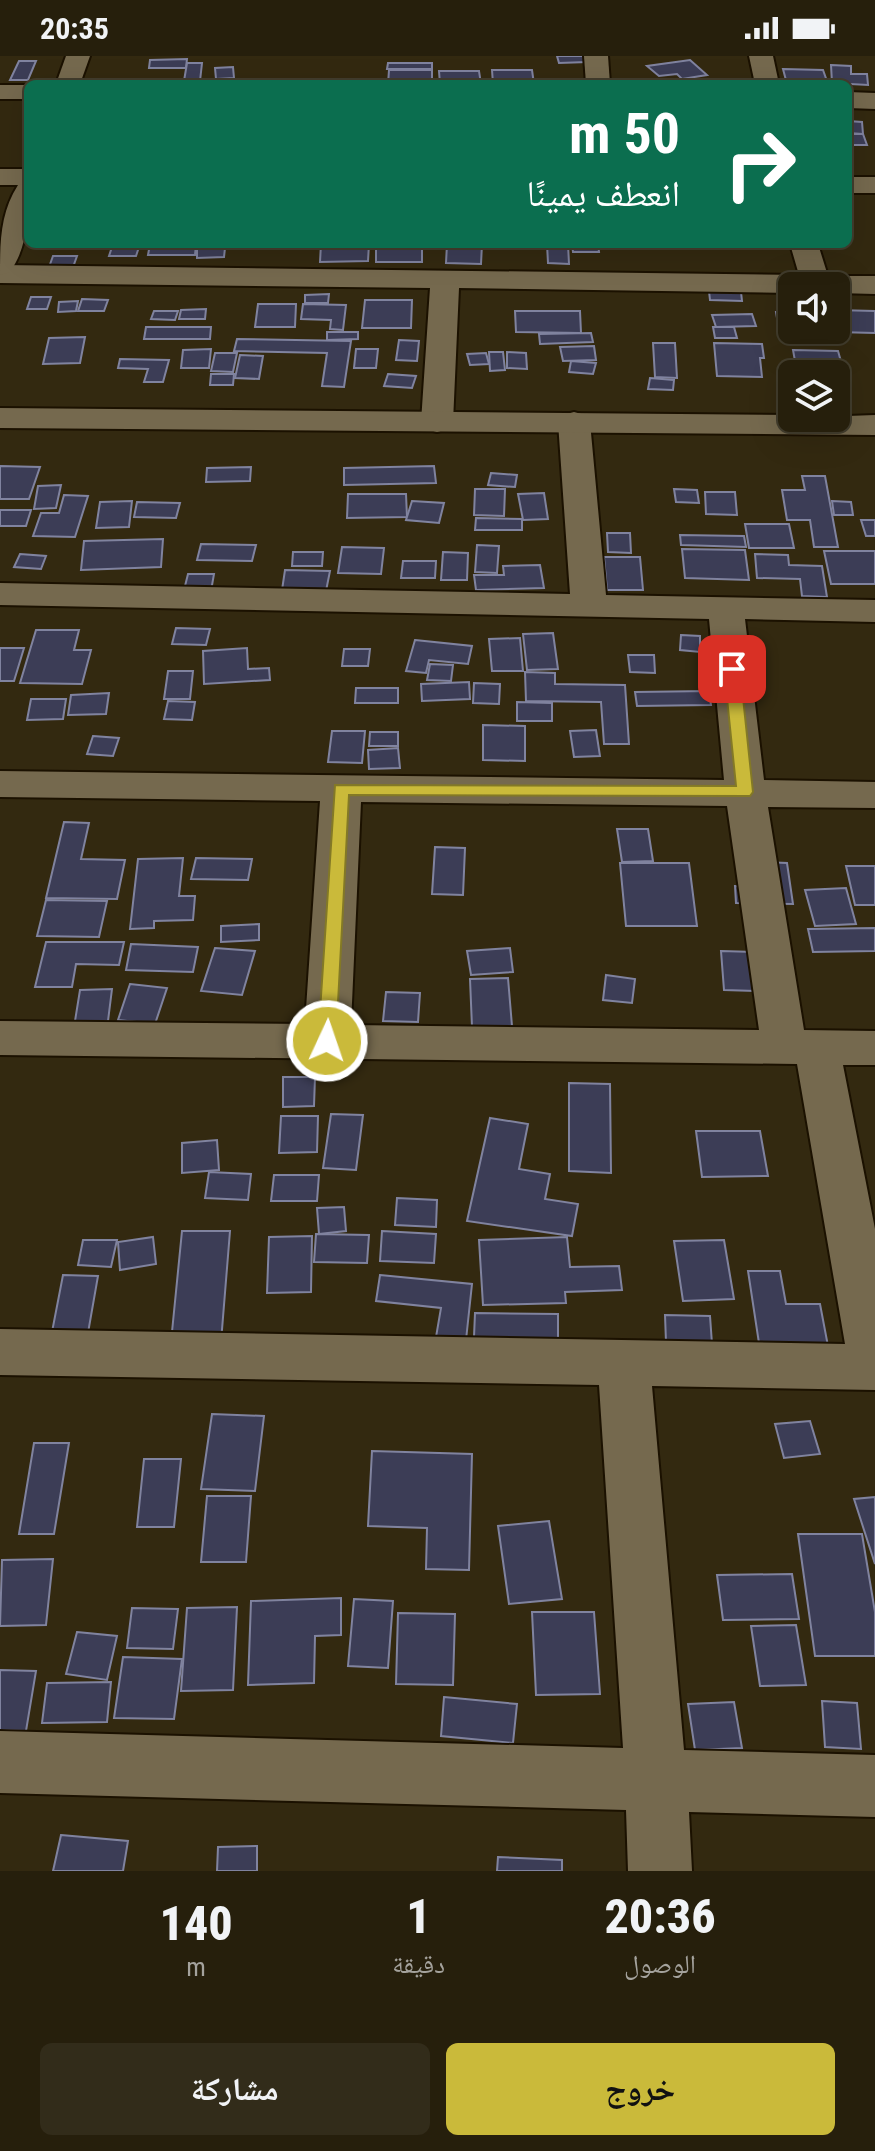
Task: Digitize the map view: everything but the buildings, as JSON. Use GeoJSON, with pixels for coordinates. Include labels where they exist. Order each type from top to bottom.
{"type":"FeatureCollection","features":[{"type":"Feature","properties":{"kind":"street"},"geometry":{"type":"LineString","coordinates":[[69,80],[78,56]]}},
{"type":"Feature","properties":{"kind":"street"},"geometry":{"type":"LineString","coordinates":[[596,56],[598,80]]}},
{"type":"Feature","properties":{"kind":"street"},"geometry":{"type":"LineString","coordinates":[[761,56],[766,80]]}},
{"type":"Feature","properties":{"kind":"street"},"geometry":{"type":"LineString","coordinates":[[0,92],[24,92]]}},
{"type":"Feature","properties":{"kind":"street"},"geometry":{"type":"LineString","coordinates":[[852,100],[875,101]]}},
{"type":"Feature","properties":{"kind":"street"},"geometry":{"type":"LineString","coordinates":[[0,177],[24,177]]}},
{"type":"Feature","properties":{"kind":"street"},"geometry":{"type":"LineString","coordinates":[[852,185],[875,185]]}},
{"type":"Feature","properties":{"kind":"street"},"geometry":{"type":"LineString","coordinates":[[0,266],[24,202]]}},
{"type":"Feature","properties":{"kind":"street"},"geometry":{"type":"LineString","coordinates":[[805,248],[812,272]]}},
{"type":"Feature","properties":{"kind":"street"},"geometry":{"type":"LineString","coordinates":[[0,274],[274,266],[445,279],[631,269],[778,281]]}},
{"type":"Feature","properties":{"kind":"street"},"geometry":{"type":"LineString","coordinates":[[437,422],[445,279]]}},
{"type":"Feature","properties":{"kind":"street"},"geometry":{"type":"LineString","coordinates":[[850,285],[875,285]]}},
{"type":"Feature","properties":{"kind":"street"},"geometry":{"type":"LineString","coordinates":[[0,418],[875,425]]}},
{"type":"Feature","properties":{"kind":"street"},"geometry":{"type":"LineString","coordinates":[[574,422],[589,604]]}},
{"type":"Feature","properties":{"kind":"street"},"geometry":{"type":"LineString","coordinates":[[0,594],[875,611]]}},
{"type":"Feature","properties":{"kind":"street"},"geometry":{"type":"LineString","coordinates":[[0,1352],[875,1367],[745,792],[726,608]]}},
{"type":"Feature","properties":{"kind":"street"},"geometry":{"type":"LineString","coordinates":[[0,784],[875,795]]}},
{"type":"Feature","properties":{"kind":"street"},"geometry":{"type":"LineString","coordinates":[[327,1041],[341,789]]}},
{"type":"Feature","properties":{"kind":"street"},"geometry":{"type":"LineString","coordinates":[[0,1038],[875,1048]]}},
{"type":"Feature","properties":{"kind":"street"},"geometry":{"type":"LineString","coordinates":[[624,1363],[656,1780],[660,1871]]}},
{"type":"Feature","properties":{"kind":"street"},"geometry":{"type":"LineString","coordinates":[[0,1762],[875,1786]]}},
{"type":"Feature","properties":{"kind":"route"},"geometry":{"type":"LineString","coordinates":[[327,1041],[341,789],[745,792],[732,669]]}}]}
